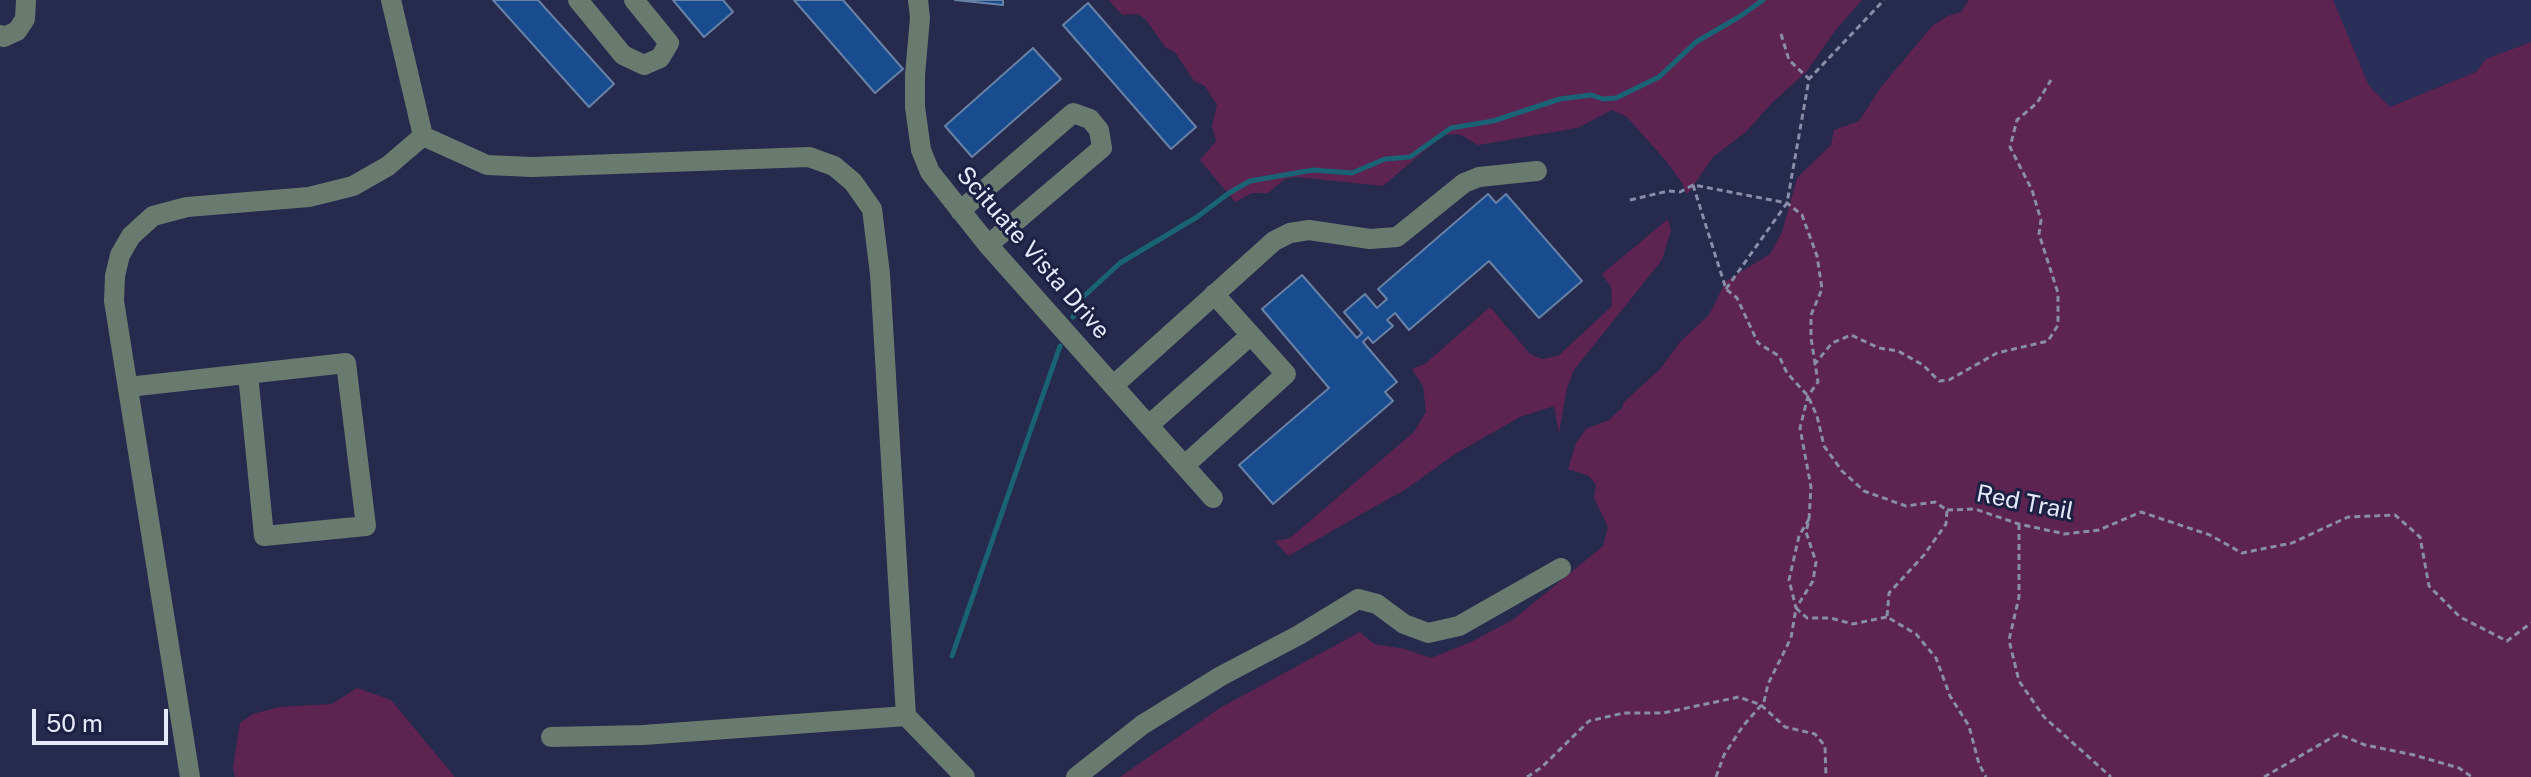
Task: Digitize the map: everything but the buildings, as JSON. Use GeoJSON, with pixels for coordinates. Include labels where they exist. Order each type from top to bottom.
{"type":"FeatureCollection","features":[{"type":"Feature","properties":{"kind":"street"},"geometry":{"type":"LineString","coordinates":[[0,35],[4,37],[17,31],[25,19],[26,0]]}},
{"type":"Feature","properties":{"kind":"street"},"geometry":{"type":"LineString","coordinates":[[391,0],[423,136]]}},
{"type":"Feature","properties":{"kind":"street"},"geometry":{"type":"LineString","coordinates":[[578,0],[623,55],[644,65],[660,58],[669,43],[634,0]]}},
{"type":"Feature","properties":{"kind":"street","name":"Scituate Vista Drive"},"geometry":{"type":"LineString","coordinates":[[918,0],[920,18],[915,107],[921,150],[930,172],[988,245],[1213,498]]}},
{"type":"Feature","properties":{"kind":"street"},"geometry":{"type":"LineString","coordinates":[[960,211],[1073,113],[1090,119],[1099,130],[1102,148],[988,245]]}},
{"type":"Feature","properties":{"kind":"street"},"geometry":{"type":"LineString","coordinates":[[190,777],[114,301],[120,255],[131,236],[153,216],[187,207],[309,197],[353,186],[388,166],[423,136]]}},
{"type":"Feature","properties":{"kind":"street"},"geometry":{"type":"LineString","coordinates":[[423,136],[487,165],[532,167],[809,157],[834,166],[853,182],[872,209],[880,274],[906,716],[965,777]]}},
{"type":"Feature","properties":{"kind":"street"},"geometry":{"type":"LineString","coordinates":[[1114,385],[1263,249],[1290,233],[1309,230],[1370,239],[1397,237],[1464,183],[1479,177],[1537,171]]}},
{"type":"Feature","properties":{"kind":"street"},"geometry":{"type":"LineString","coordinates":[[1185,465],[1286,374],[1214,294]]}},
{"type":"Feature","properties":{"kind":"street"},"geometry":{"type":"LineString","coordinates":[[1149,425],[1251,335]]}},
{"type":"Feature","properties":{"kind":"street"},"geometry":{"type":"LineString","coordinates":[[128,387],[346,363],[366,526],[264,536],[248,374]]}},
{"type":"Feature","properties":{"kind":"street"},"geometry":{"type":"LineString","coordinates":[[1076,777],[1142,725],[1221,676],[1299,635],[1358,599],[1377,604],[1404,624],[1428,633],[1459,626],[1561,568]]}},
{"type":"Feature","properties":{"kind":"street"},"geometry":{"type":"LineString","coordinates":[[551,737],[643,735],[906,716]]}},
{"type":"Feature","properties":{"kind":"path"},"geometry":{"type":"LineString","coordinates":[[1726,289],[1787,203],[1809,79],[1884,0]]}},
{"type":"Feature","properties":{"kind":"path"},"geometry":{"type":"LineString","coordinates":[[1781,34],[1789,60],[1809,79]]}},
{"type":"Feature","properties":{"kind":"path"},"geometry":{"type":"LineString","coordinates":[[1814,365],[1832,343],[1851,335],[1879,348],[1898,351],[1923,365],[1939,381],[1949,380],[1997,353],[2048,341],[2058,325],[2058,293],[2039,234],[2041,220],[2032,190],[2010,147],[2017,120],[2037,103],[2051,80]]}},
{"type":"Feature","properties":{"kind":"path"},"geometry":{"type":"LineString","coordinates":[[1693,185],[1726,289],[1737,298],[1758,343],[1779,356],[1787,373],[1808,396]]}},
{"type":"Feature","properties":{"kind":"path"},"geometry":{"type":"LineString","coordinates":[[1630,200],[1668,191],[1680,192],[1693,185],[1787,203],[1802,215],[1817,256],[1822,289],[1811,315],[1818,382],[1808,396],[1800,428],[1811,487],[1806,532],[1816,562],[1813,581],[1796,608],[1791,638],[1768,684],[1764,702],[1724,755],[1716,777]]}},
{"type":"Feature","properties":{"kind":"path","name":"Red Trail"},"geometry":{"type":"LineString","coordinates":[[1808,396],[1817,416],[1824,446],[1842,471],[1864,491],[1906,506],[1935,502],[1947,510],[1975,509],[2019,524],[2065,534],[2099,530],[2141,512],[2210,535],[2242,553],[2292,543],[2348,517],[2395,515],[2420,537],[2429,586],[2460,617],[2507,641],[2531,623]]}},
{"type":"Feature","properties":{"kind":"path"},"geometry":{"type":"LineString","coordinates":[[1887,617],[1889,593],[1924,555],[1946,524],[1947,510]]}},
{"type":"Feature","properties":{"kind":"path"},"geometry":{"type":"LineString","coordinates":[[1809,519],[1799,536],[1789,580],[1796,608],[1807,618],[1830,618],[1853,624],[1887,617],[1916,634],[1936,658],[1950,696],[1969,726],[1979,764],[1986,777]]}},
{"type":"Feature","properties":{"kind":"path"},"geometry":{"type":"LineString","coordinates":[[2019,524],[2019,597],[2009,640],[2019,681],[2044,717],[2111,777]]}},
{"type":"Feature","properties":{"kind":"path"},"geometry":{"type":"LineString","coordinates":[[1527,777],[1542,767],[1589,721],[1624,713],[1663,713],[1739,697],[1761,705],[1785,727],[1815,734],[1825,746],[1826,777]]}},
{"type":"Feature","properties":{"kind":"path"},"geometry":{"type":"LineString","coordinates":[[2264,777],[2338,734],[2365,745],[2459,768],[2472,777]]}},
{"type":"Feature","properties":{"kind":"shaded area"},"geometry":{"type":"Polygon","coordinates":[[[1109,0],[1862,0],[1834,32],[1807,71],[1746,132],[1713,157],[1687,195],[1667,162],[1627,117],[1612,110],[1577,128],[1478,145],[1459,134],[1443,135],[1383,186],[1296,177],[1285,179],[1268,193],[1252,193],[1235,202],[1200,160],[1216,141],[1212,126],[1217,105],[1205,86],[1194,81],[1175,52],[1166,48],[1147,21],[1138,14],[1122,15],[1109,0]]]}},
{"type":"Feature","properties":{"kind":"shaded area"},"geometry":{"type":"Polygon","coordinates":[[[1969,0],[2333,0],[2369,86],[2390,107],[2476,72],[2486,59],[2531,42],[2531,777],[1120,777],[1220,708],[1360,632],[1374,644],[1405,649],[1431,658],[1471,642],[1514,619],[1603,546],[1608,527],[1594,498],[1596,485],[1589,476],[1568,469],[1576,443],[1586,429],[1609,420],[1660,369],[1680,342],[1709,315],[1726,281],[1770,254],[1782,232],[1797,178],[1831,145],[1834,130],[1859,121],[1881,87],[1933,25],[1961,12],[1969,0]]]}},
{"type":"Feature","properties":{"kind":"shaded area"},"geometry":{"type":"Polygon","coordinates":[[[2333,0],[2531,0],[2531,42],[2486,59],[2476,72],[2390,107],[2369,86],[2333,0]]]}},
{"type":"Feature","properties":{"kind":"shaded area"},"geometry":{"type":"Polygon","coordinates":[[[1668,219],[1671,230],[1662,260],[1574,370],[1567,388],[1559,433],[1554,406],[1520,417],[1455,454],[1406,489],[1288,556],[1275,541],[1290,538],[1414,432],[1426,412],[1423,386],[1412,369],[1425,364],[1490,307],[1530,354],[1542,359],[1558,356],[1612,306],[1611,287],[1602,274],[1668,219]]]}},
{"type":"Feature","properties":{"kind":"shaded area"},"geometry":{"type":"Polygon","coordinates":[[[357,688],[391,700],[455,777],[235,777],[233,767],[240,723],[253,714],[279,707],[332,704],[357,688]]]}},
{"type":"Feature","properties":{"kind":"waterway"},"geometry":{"type":"LineString","coordinates":[[1073,317],[1082,298],[1120,263],[1250,181],[1313,170],[1352,173],[1385,159],[1410,157],[1451,128],[1493,121],[1560,99],[1591,95],[1603,99],[1616,98],[1659,77],[1696,42],[1763,0]]}},
{"type":"Feature","properties":{"kind":"waterway"},"geometry":{"type":"LineString","coordinates":[[952,656],[1060,346]]}}]}
